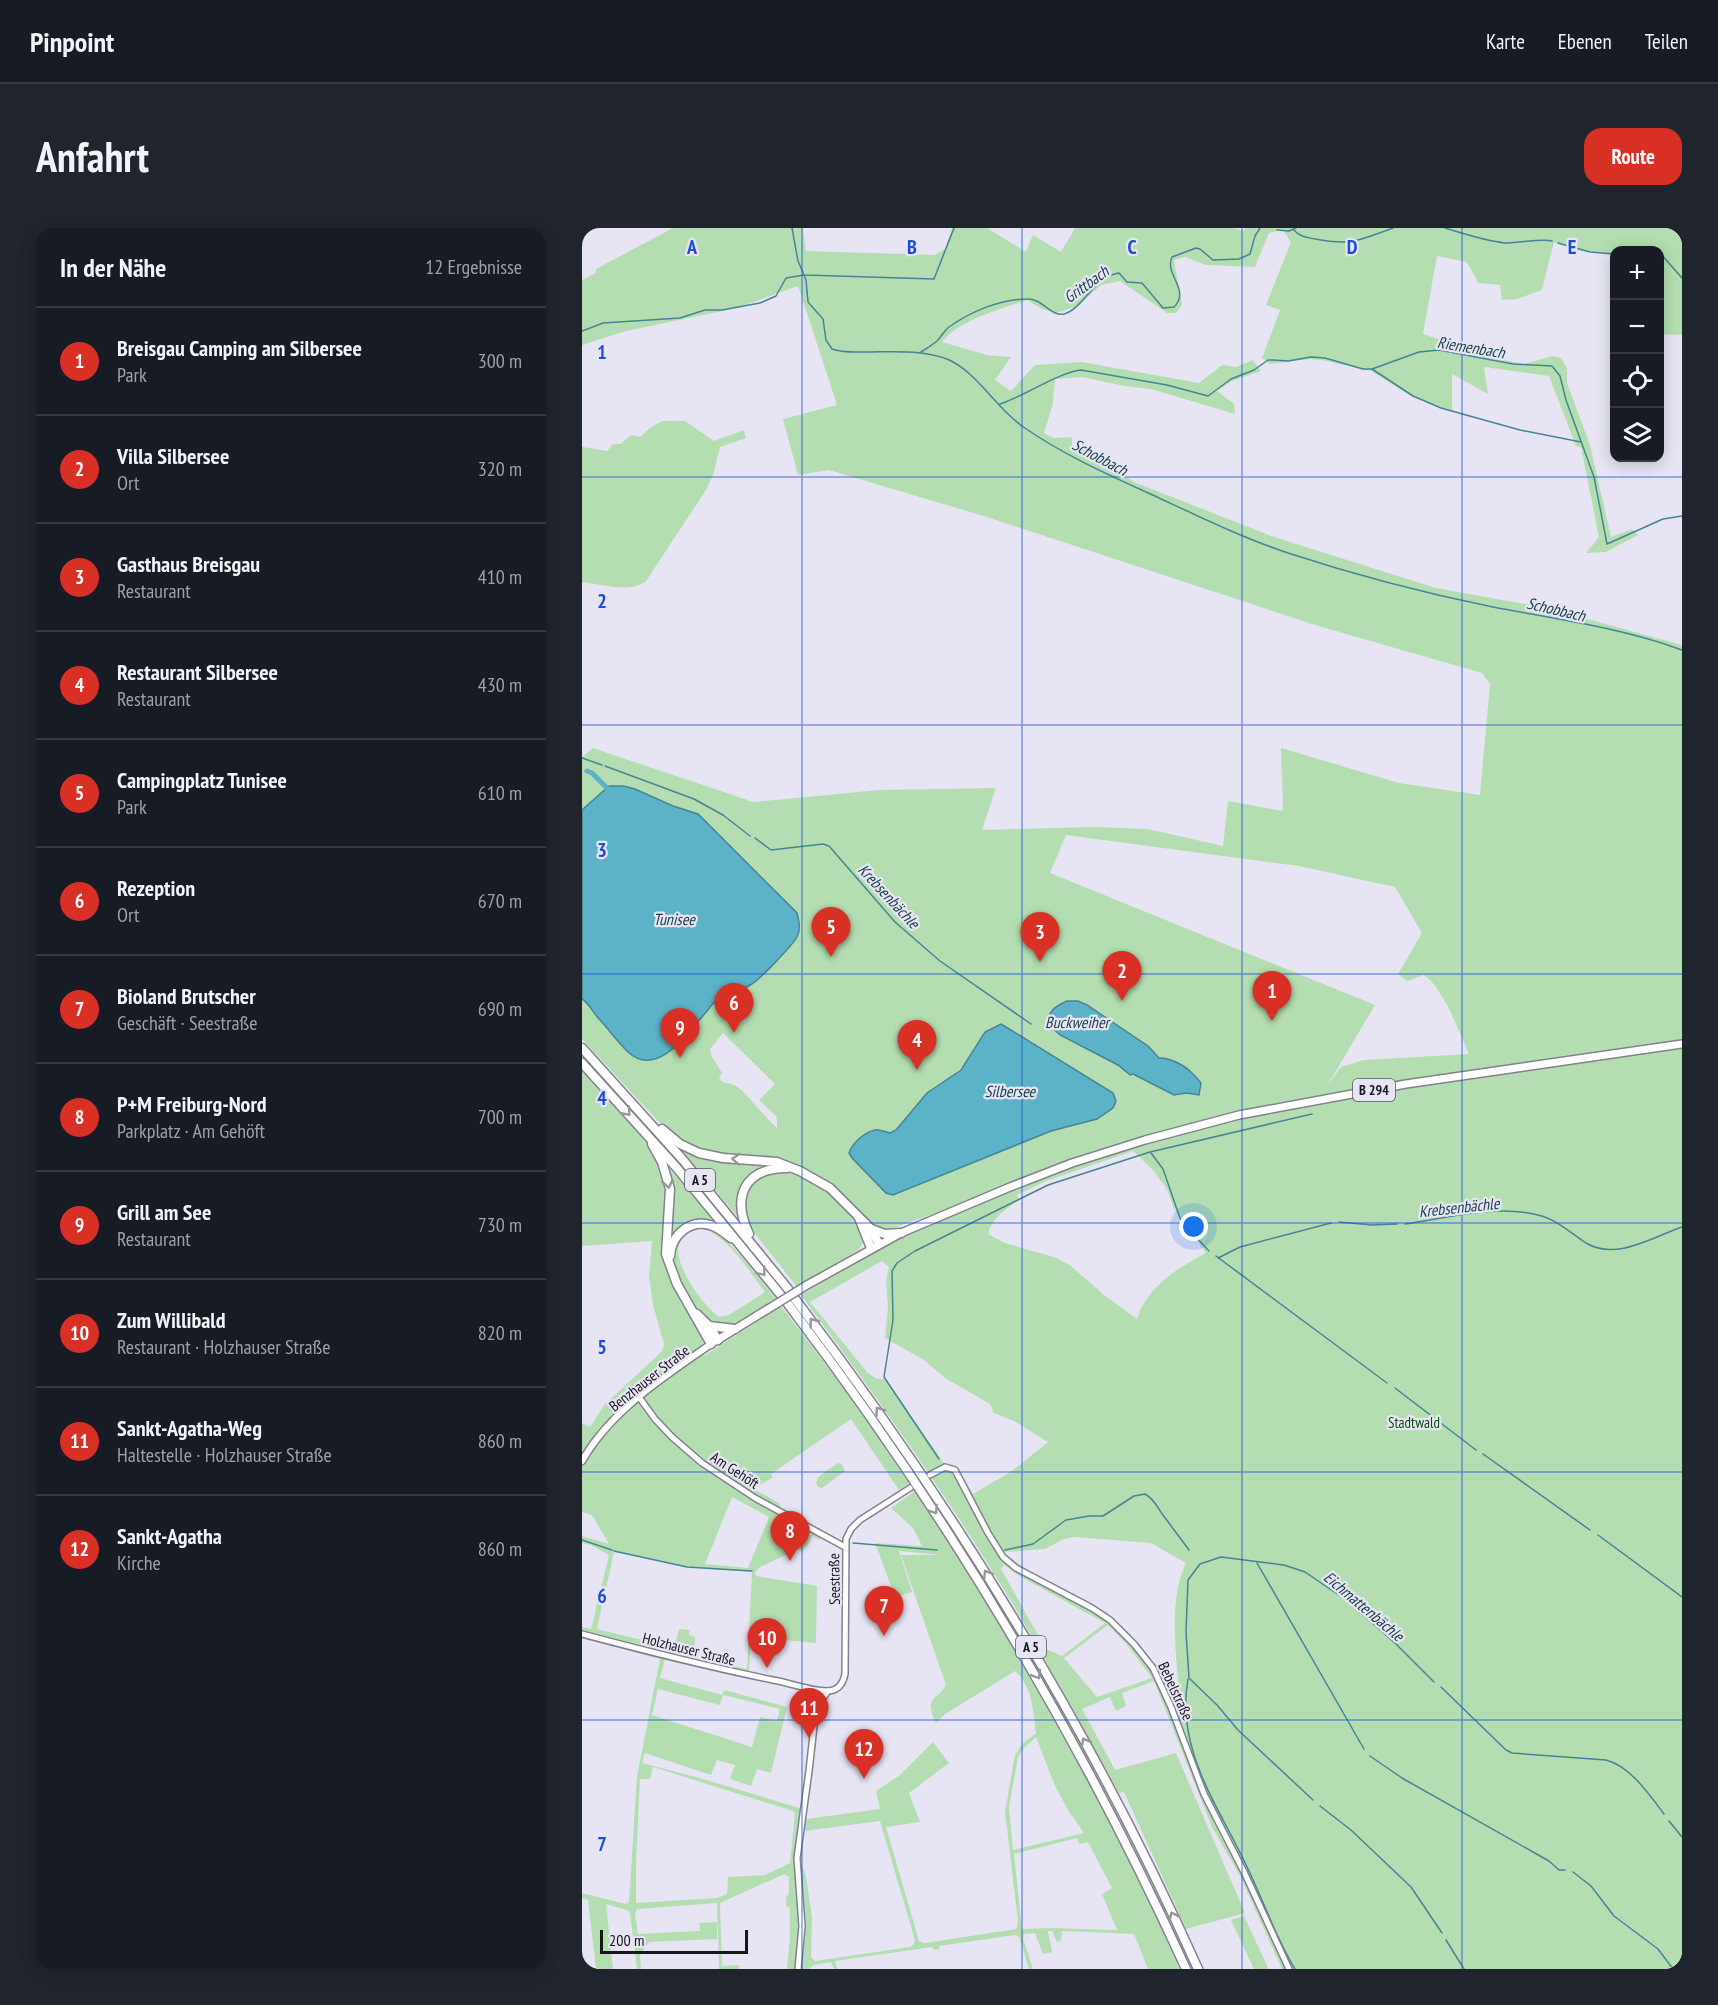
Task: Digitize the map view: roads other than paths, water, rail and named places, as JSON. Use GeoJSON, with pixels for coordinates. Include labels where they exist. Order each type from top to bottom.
{"type":"FeatureCollection","features":[{"type":"Feature","properties":{"kind":"highway","name":"A 5"},"geometry":{"type":"LineString","coordinates":[[582,1048],[643,1114],[756,1247],[788,1289]]}},
{"type":"Feature","properties":{"kind":"highway","name":"A 5"},"geometry":{"type":"LineString","coordinates":[[582,1063],[644,1131],[780,1294]]}},
{"type":"Feature","properties":{"kind":"highway","name":"A 5"},"geometry":{"type":"LineString","coordinates":[[643,1114],[680,1144],[699,1153],[723,1158],[777,1162],[793,1168]]}},
{"type":"Feature","properties":{"kind":"highway"},"geometry":{"type":"LineString","coordinates":[[644,1131],[662,1162],[668,1181],[670,1202],[666,1246],[669,1265],[677,1284],[715,1342]]}},
{"type":"Feature","properties":{"kind":"highway"},"geometry":{"type":"LineString","coordinates":[[756,1247],[743,1221],[741,1198],[746,1185],[754,1176],[767,1170],[793,1168],[808,1174],[830,1188],[871,1229],[885,1234],[901,1233]]}},
{"type":"Feature","properties":{"kind":"highway"},"geometry":{"type":"LineString","coordinates":[[858,1218],[875,1246]]}},
{"type":"Feature","properties":{"kind":"highway","name":"A 5"},"geometry":{"type":"LineString","coordinates":[[669,1265],[670,1251],[675,1239],[682,1231],[694,1225],[705,1224],[715,1227],[744,1249]]}},
{"type":"Feature","properties":{"kind":"highway"},"geometry":{"type":"LineString","coordinates":[[871,1229],[875,1246]]}},
{"type":"Feature","properties":{"kind":"highway","name":"A 5"},"geometry":{"type":"LineString","coordinates":[[1185,1967],[1111,1812],[1071,1735],[1015,1638],[921,1490],[792,1302],[865,1392],[912,1458],[1015,1620],[1119,1806],[1198,1969]]}},
{"type":"Feature","properties":{"kind":"highway"},"geometry":{"type":"LineString","coordinates":[[693,1310],[709,1326],[715,1342]]}},
{"type":"Feature","properties":{"kind":"highway"},"geometry":{"type":"LineString","coordinates":[[709,1326],[735,1329]]}},
{"type":"Feature","properties":{"kind":"main road","name":"B 294"},"geometry":{"type":"LineString","coordinates":[[715,1342],[807,1285],[901,1233],[1072,1163],[1145,1140],[1239,1115],[1406,1084],[1682,1044]]}},
{"type":"Feature","properties":{"kind":"main road","name":"Benzhauser Straße"},"geometry":{"type":"LineString","coordinates":[[582,1461],[595,1442],[626,1408],[715,1342]]}},
{"type":"Feature","properties":{"kind":"street","name":"Am Gehöft"},"geometry":{"type":"LineString","coordinates":[[639,1397],[672,1437],[702,1463],[755,1498],[845,1547]]}},
{"type":"Feature","properties":{"kind":"street","name":"Bebelstraße"},"geometry":{"type":"LineString","coordinates":[[930,1475],[940,1468],[950,1467],[959,1474],[988,1533],[1003,1557],[1016,1568],[1083,1603],[1110,1620],[1154,1668],[1172,1707],[1204,1794],[1290,1969]]}},
{"type":"Feature","properties":{"kind":"street","name":"Seestraße"},"geometry":{"type":"LineString","coordinates":[[816,1708],[828,1691],[839,1687],[844,1680],[847,1599],[846,1539],[851,1529],[860,1520],[910,1488]]}},
{"type":"Feature","properties":{"kind":"street"},"geometry":{"type":"LineString","coordinates":[[836,1541],[846,1539]]}},
{"type":"Feature","properties":{"kind":"street","name":"Holzhauser Straße"},"geometry":{"type":"LineString","coordinates":[[582,1634],[725,1671],[806,1688]]}},
{"type":"Feature","properties":{"kind":"street"},"geometry":{"type":"LineString","coordinates":[[806,1688],[828,1691]]}},
{"type":"Feature","properties":{"kind":"street"},"geometry":{"type":"LineString","coordinates":[[798,1969],[802,1926],[797,1858],[798,1840],[816,1708],[806,1688]]}},
{"type":"Feature","properties":{"kind":"water","name":"Tunisee"},"geometry":{"type":"Polygon","coordinates":[[[609,786],[635,789],[698,814],[797,913],[799,922],[798,934],[794,941],[762,975],[752,984],[717,1001],[672,1049],[651,1060],[639,1059],[628,1052],[582,999],[582,810],[609,786]]]}},
{"type":"Feature","properties":{"kind":"water","name":"Buckweiher"},"geometry":{"type":"Polygon","coordinates":[[[1067,1001],[1078,1001],[1087,1005],[1148,1046],[1159,1058],[1171,1060],[1184,1067],[1201,1083],[1199,1095],[1186,1093],[1174,1095],[1133,1074],[1130,1075],[1118,1065],[1060,1035],[1048,1024],[1048,1019],[1053,1010],[1067,1001]]]}},
{"type":"Feature","properties":{"kind":"water","name":"Silbersee"},"geometry":{"type":"Polygon","coordinates":[[[1001,1024],[1113,1093],[1116,1101],[1113,1108],[1097,1119],[1051,1131],[893,1195],[886,1193],[852,1158],[849,1153],[853,1145],[859,1138],[871,1131],[879,1130],[890,1133],[896,1130],[927,1093],[961,1070],[985,1032],[1001,1024]]]}},
{"type":"Feature","properties":{"kind":"waterway"},"geometry":{"type":"LineString","coordinates":[[792,228],[798,261],[804,275],[934,279],[954,228]]}},
{"type":"Feature","properties":{"kind":"waterway","name":"Grittbach"},"geometry":{"type":"LineString","coordinates":[[921,352],[937,341],[957,321],[1006,301],[1032,299],[1055,313],[1064,314],[1077,306],[1103,280],[1119,273],[1127,282],[1142,283],[1163,308],[1174,307],[1180,295],[1171,270],[1172,257],[1196,248],[1213,260],[1239,259],[1250,254],[1260,228]]}},
{"type":"Feature","properties":{"kind":"waterway","name":"Grittbach"},"geometry":{"type":"LineString","coordinates":[[1277,230],[1289,231],[1296,228]]}},
{"type":"Feature","properties":{"kind":"waterway","name":"Riemenbach"},"geometry":{"type":"LineString","coordinates":[[1294,230],[1309,238],[1347,242],[1393,228]]}},
{"type":"Feature","properties":{"kind":"waterway","name":"Riemenbach"},"geometry":{"type":"LineString","coordinates":[[1445,228],[1505,243],[1552,241]]}},
{"type":"Feature","properties":{"kind":"waterway","name":"Riemenbach"},"geometry":{"type":"LineString","coordinates":[[1558,243],[1590,252],[1610,254]]}},
{"type":"Feature","properties":{"kind":"waterway","name":"Riemenbach"},"geometry":{"type":"LineString","coordinates":[[1664,258],[1682,278]]}},
{"type":"Feature","properties":{"kind":"waterway","name":"Schobbach"},"geometry":{"type":"LineString","coordinates":[[582,331],[603,323],[680,318],[705,310],[722,310],[760,303],[776,296],[786,278],[804,275],[808,302],[823,319],[826,340],[832,349],[848,352],[916,352],[947,359],[967,372],[1003,410],[1022,426],[1054,446],[1105,473],[1205,520],[1288,553],[1390,583],[1467,602],[1612,630],[1682,650]]}},
{"type":"Feature","properties":{"kind":"waterway","name":"Riemenbach"},"geometry":{"type":"LineString","coordinates":[[1000,404],[1062,375],[1081,370],[1167,385],[1208,396],[1231,379],[1254,370],[1268,360],[1325,358],[1363,369],[1372,369],[1419,352],[1439,350],[1513,364],[1552,366],[1560,376],[1566,400],[1594,477],[1607,544],[1663,519],[1682,516]]}},
{"type":"Feature","properties":{"kind":"waterway"},"geometry":{"type":"LineString","coordinates":[[1372,369],[1413,396],[1441,408],[1520,430],[1581,442]]}},
{"type":"Feature","properties":{"kind":"waterway","name":"Krebsenbächle"},"geometry":{"type":"LineString","coordinates":[[582,758],[602,765]]}},
{"type":"Feature","properties":{"kind":"waterway","name":"Krebsenbächle"},"geometry":{"type":"LineString","coordinates":[[605,766],[694,799],[723,815],[750,836]]}},
{"type":"Feature","properties":{"kind":"waterway"},"geometry":{"type":"LineString","coordinates":[[587,771],[607,788]]}},
{"type":"Feature","properties":{"kind":"waterway","name":"Krebsenbächle"},"geometry":{"type":"LineString","coordinates":[[755,838],[771,850],[823,844],[829,846],[895,922],[940,961],[1031,1024]]}},
{"type":"Feature","properties":{"kind":"waterway"},"geometry":{"type":"LineString","coordinates":[[939,1459],[884,1377],[893,1320],[892,1271],[897,1263],[915,1251],[1048,1185],[1150,1152],[1312,1114]]}},
{"type":"Feature","properties":{"kind":"waterway"},"geometry":{"type":"LineString","coordinates":[[1151,1153],[1163,1169],[1181,1221],[1209,1251]]}},
{"type":"Feature","properties":{"kind":"waterway","name":"Krebsenbächle"},"geometry":{"type":"LineString","coordinates":[[1405,1224],[1489,1211],[1522,1212],[1551,1220],[1586,1243],[1610,1250],[1647,1241],[1682,1227]]}},
{"type":"Feature","properties":{"kind":"waterway","name":"Krebsenbächle"},"geometry":{"type":"LineString","coordinates":[[1339,1222],[1372,1225],[1397,1224]]}},
{"type":"Feature","properties":{"kind":"waterway","name":"Krebsenbächle"},"geometry":{"type":"LineString","coordinates":[[1218,1258],[1240,1247],[1331,1223]]}},
{"type":"Feature","properties":{"kind":"waterway"},"geometry":{"type":"LineString","coordinates":[[1216,1256],[1387,1383]]}},
{"type":"Feature","properties":{"kind":"waterway"},"geometry":{"type":"LineString","coordinates":[[1395,1388],[1476,1450]]}},
{"type":"Feature","properties":{"kind":"waterway"},"geometry":{"type":"LineString","coordinates":[[1483,1454],[1590,1530]]}},
{"type":"Feature","properties":{"kind":"waterway","name":"Eichmattenbächle"},"geometry":{"type":"LineString","coordinates":[[1005,1550],[1033,1544],[1066,1520],[1103,1516],[1134,1496],[1145,1494],[1154,1502],[1189,1550]]}},
{"type":"Feature","properties":{"kind":"waterway"},"geometry":{"type":"LineString","coordinates":[[1598,1535],[1682,1597]]}},
{"type":"Feature","properties":{"kind":"waterway","name":"Eichmattenbächle"},"geometry":{"type":"LineString","coordinates":[[582,1540],[612,1550]]}},
{"type":"Feature","properties":{"kind":"waterway","name":"Eichmattenbächle"},"geometry":{"type":"LineString","coordinates":[[853,1543],[937,1550]]}},
{"type":"Feature","properties":{"kind":"waterway","name":"Eichmattenbächle"},"geometry":{"type":"LineString","coordinates":[[614,1551],[687,1567],[752,1571]]}},
{"type":"Feature","properties":{"kind":"waterway"},"geometry":{"type":"LineString","coordinates":[[1313,1800],[1238,1730],[1217,1705],[1189,1678],[1186,1632],[1188,1580],[1200,1564],[1221,1557],[1284,1565],[1305,1572],[1346,1600],[1395,1643],[1434,1682]]}},
{"type":"Feature","properties":{"kind":"waterway"},"geometry":{"type":"LineString","coordinates":[[1257,1563],[1364,1749]]}},
{"type":"Feature","properties":{"kind":"waterway"},"geometry":{"type":"LineString","coordinates":[[1188,1679],[1186,1705],[1188,1730],[1194,1755],[1213,1801],[1295,1969]]}},
{"type":"Feature","properties":{"kind":"waterway","name":"Eichmattenbächle"},"geometry":{"type":"LineString","coordinates":[[1441,1687],[1506,1750],[1512,1753],[1606,1760],[1615,1763],[1631,1774],[1664,1814]]}},
{"type":"Feature","properties":{"kind":"waterway"},"geometry":{"type":"LineString","coordinates":[[1370,1756],[1402,1778],[1549,1861],[1559,1870],[1565,1870]]}},
{"type":"Feature","properties":{"kind":"waterway"},"geometry":{"type":"LineString","coordinates":[[1320,1806],[1351,1830],[1411,1887],[1442,1933]]}},
{"type":"Feature","properties":{"kind":"waterway","name":"Eichmattenbächle"},"geometry":{"type":"LineString","coordinates":[[1669,1821],[1682,1837]]}},
{"type":"Feature","properties":{"kind":"waterway"},"geometry":{"type":"LineString","coordinates":[[1573,1872],[1591,1886],[1614,1916],[1658,1949],[1673,1969]]}},
{"type":"Feature","properties":{"kind":"waterway"},"geometry":{"type":"LineString","coordinates":[[1446,1940],[1464,1969]]}},
{"type":"Feature","properties":{"kind":"tunnel"},"geometry":{"type":"LineString","coordinates":[[910,1488],[930,1475]]}},
{"type":"Feature","properties":{"kind":"place","name":"Campingplatz Tunisee"},"geometry":{"type":"Point","coordinates":[831,957]}},
{"type":"Feature","properties":{"kind":"place","name":"Gasthaus Breisgau"},"geometry":{"type":"Point","coordinates":[1040,962]}},
{"type":"Feature","properties":{"kind":"place","name":"Villa Silbersee"},"geometry":{"type":"Point","coordinates":[1122,1001]}},
{"type":"Feature","properties":{"kind":"place","name":"Breisgau Camping am Silbersee"},"geometry":{"type":"Point","coordinates":[1272,1021]}},
{"type":"Feature","properties":{"kind":"place","name":"Rezeption"},"geometry":{"type":"Point","coordinates":[734,1033]}},
{"type":"Feature","properties":{"kind":"place","name":"Grill am See"},"geometry":{"type":"Point","coordinates":[680,1058]}},
{"type":"Feature","properties":{"kind":"place","name":"Restaurant Silbersee"},"geometry":{"type":"Point","coordinates":[917,1070]}},
{"type":"Feature","properties":{"kind":"place","name":"P+M Freiburg-Nord"},"geometry":{"type":"Point","coordinates":[790,1561]}},
{"type":"Feature","properties":{"kind":"place","name":"Bioland Brutscher"},"geometry":{"type":"Point","coordinates":[884,1636]}},
{"type":"Feature","properties":{"kind":"place","name":"Zum Willibald"},"geometry":{"type":"Point","coordinates":[767,1668]}},
{"type":"Feature","properties":{"kind":"place","name":"Sankt-Agatha-Weg"},"geometry":{"type":"Point","coordinates":[809,1738]}},
{"type":"Feature","properties":{"kind":"place","name":"Sankt-Agatha"},"geometry":{"type":"Point","coordinates":[864,1779]}},
{"type":"Feature","properties":{"kind":"park label","name":"Stadtwald"},"geometry":{"type":"Point","coordinates":[1414,1422]}}]}
